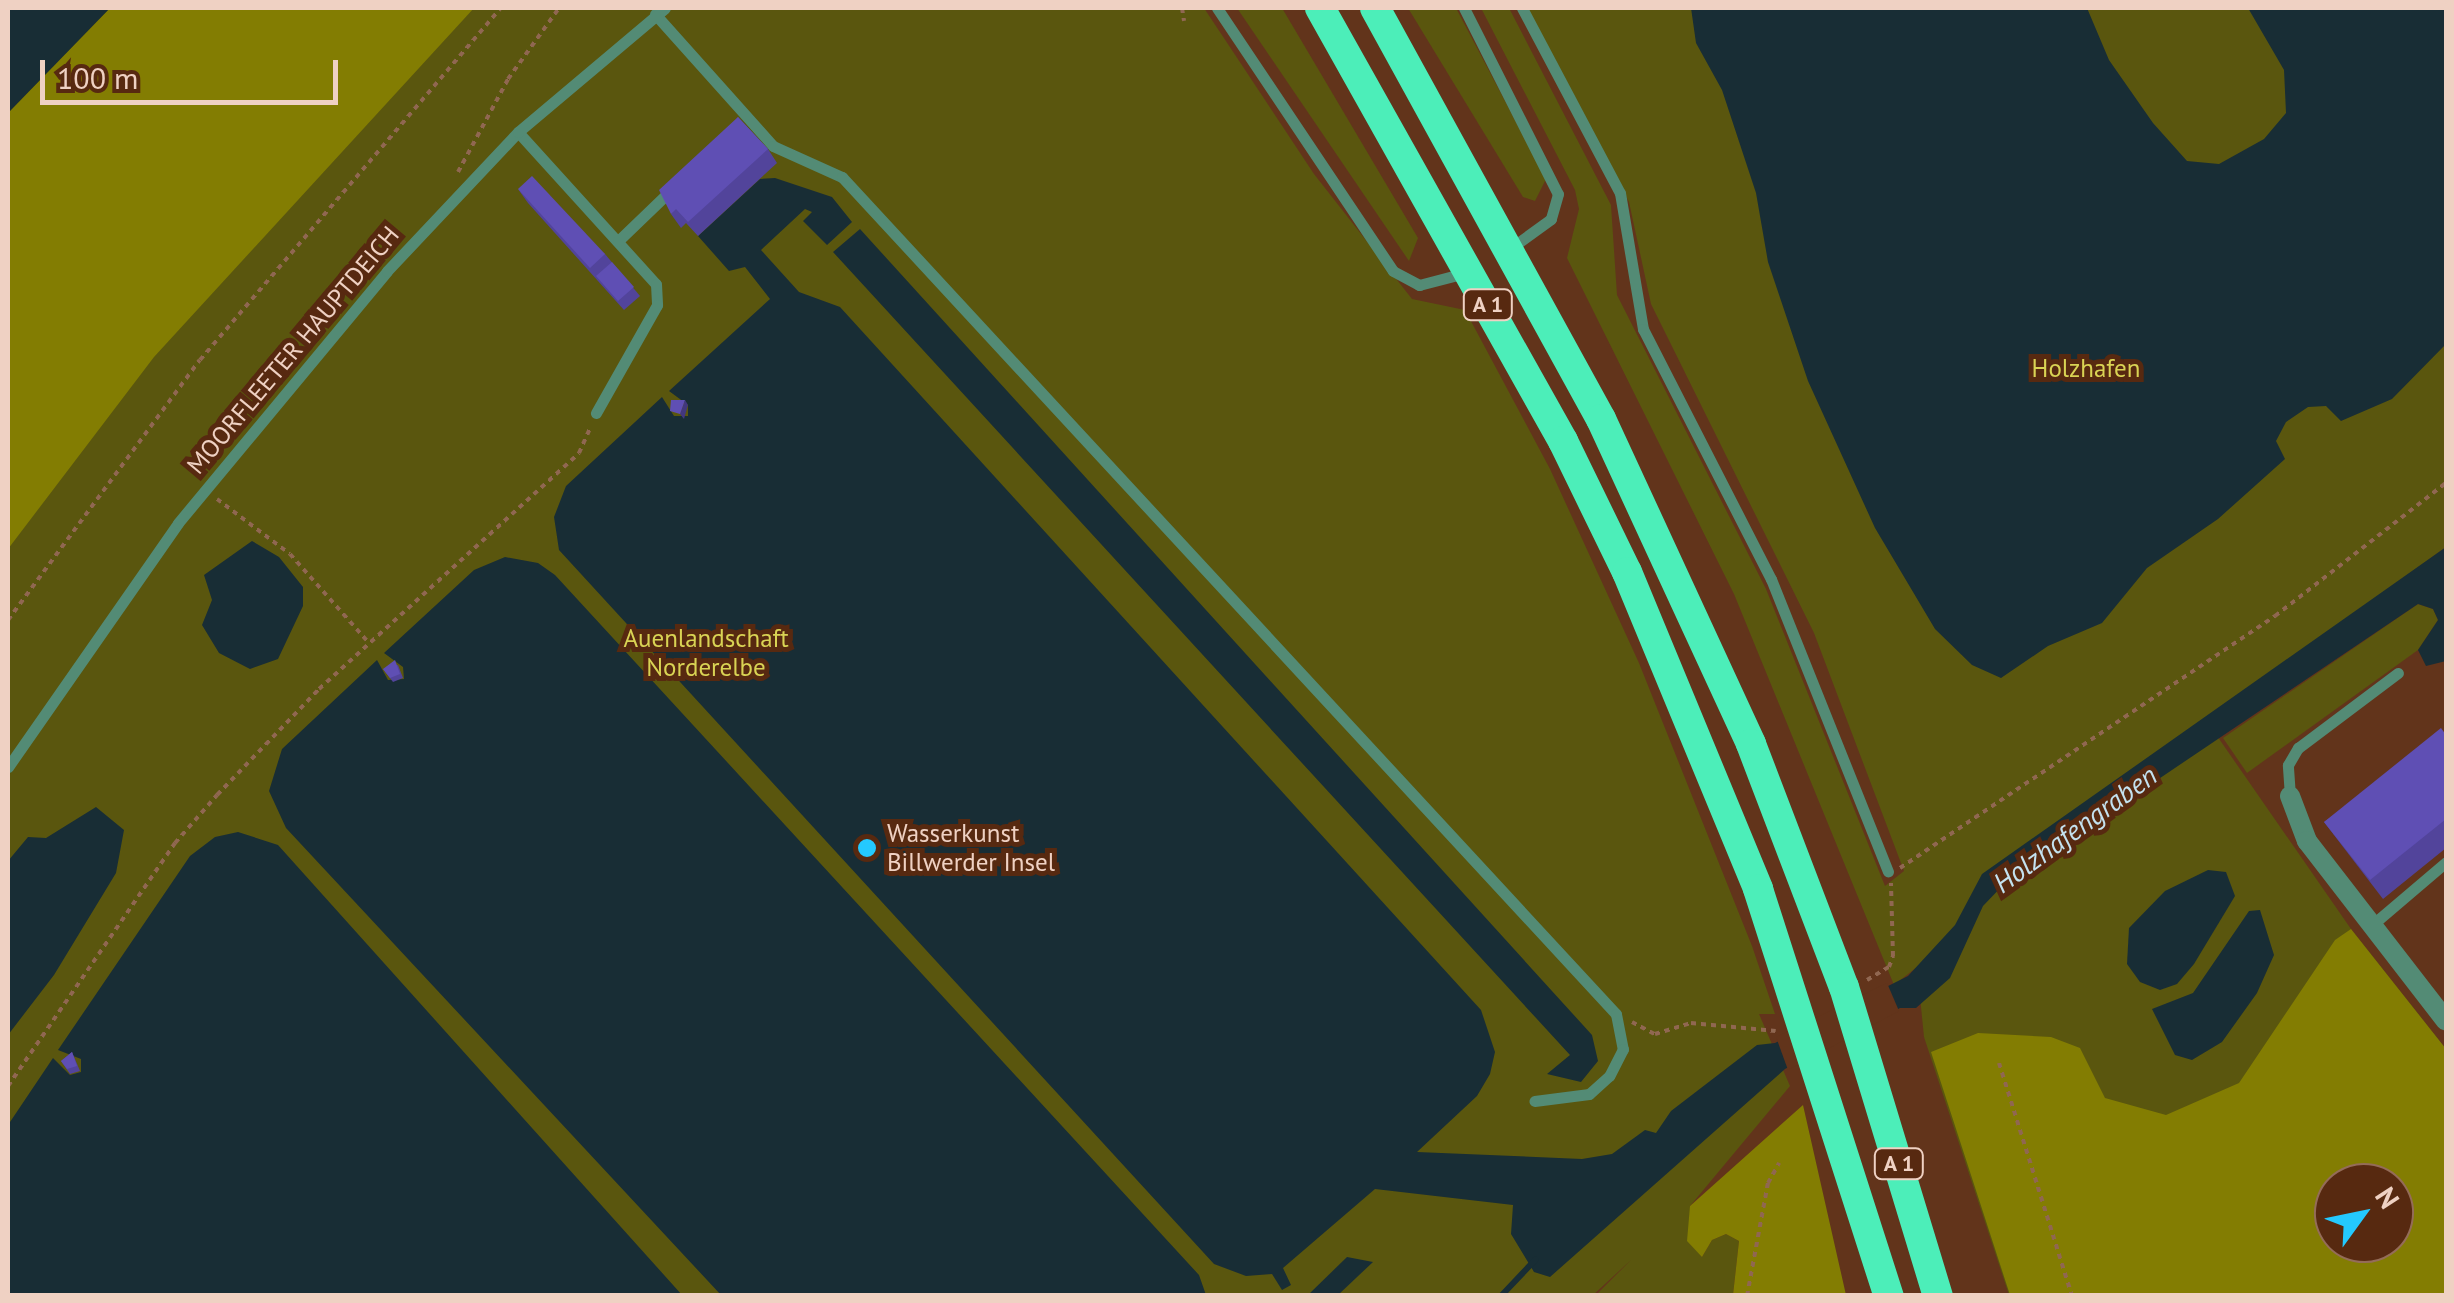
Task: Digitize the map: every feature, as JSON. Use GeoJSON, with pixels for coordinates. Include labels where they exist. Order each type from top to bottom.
{"type":"FeatureCollection","features":[{"type":"Feature","properties":{"kind":"highway","name":"A 1"},"geometry":{"type":"LineString","coordinates":[[1320,8],[1469,271],[1626,572],[1700,744],[1800,1011],[1889,1296]]}},
{"type":"Feature","properties":{"kind":"highway","name":"A 1"},"geometry":{"type":"LineString","coordinates":[[1376,8],[1511,248],[1680,584],[1751,744],[1860,1034],[1938,1296]]}},
{"type":"Feature","properties":{"kind":"street"},"geometry":{"type":"LineString","coordinates":[[2290,796],[2307,841],[2446,1021]]}},
{"type":"Feature","properties":{"kind":"lane"},"geometry":{"type":"LineString","coordinates":[[1217,8],[1393,271],[1419,285],[1443,284],[1469,271]]}},
{"type":"Feature","properties":{"kind":"lane"},"geometry":{"type":"LineString","coordinates":[[1464,8],[1558,194],[1552,219],[1511,248]]}},
{"type":"Feature","properties":{"kind":"lane"},"geometry":{"type":"LineString","coordinates":[[1522,8],[1620,193],[1643,329],[1772,579],[1888,871]]}},
{"type":"Feature","properties":{"kind":"lane","name":"MOORFLEETER HAUPTDEICH"},"geometry":{"type":"LineString","coordinates":[[8,767],[102,624],[204,488],[460,192],[518,132],[660,11]]}},
{"type":"Feature","properties":{"kind":"lane"},"geometry":{"type":"LineString","coordinates":[[660,11],[745,119],[773,146],[842,177],[1616,1014],[1624,1049],[1608,1076],[1589,1094],[1534,1101]]}},
{"type":"Feature","properties":{"kind":"lane"},"geometry":{"type":"LineString","coordinates":[[731,133],[745,119]]}},
{"type":"Feature","properties":{"kind":"lane"},"geometry":{"type":"LineString","coordinates":[[518,132],[656,284],[657,304],[596,413]]}},
{"type":"Feature","properties":{"kind":"lane"},"geometry":{"type":"LineString","coordinates":[[618,241],[688,174]]}},
{"type":"Feature","properties":{"kind":"lane"},"geometry":{"type":"LineString","coordinates":[[2290,796],[2288,765],[2298,748],[2398,674]]}},
{"type":"Feature","properties":{"kind":"lane"},"geometry":{"type":"LineString","coordinates":[[2372,925],[2446,862]]}},
{"type":"Feature","properties":{"kind":"path"},"geometry":{"type":"LineString","coordinates":[[8,620],[200,360],[501,8]]}},
{"type":"Feature","properties":{"kind":"path"},"geometry":{"type":"LineString","coordinates":[[460,192],[462,156],[560,8]]}},
{"type":"Feature","properties":{"kind":"path"},"geometry":{"type":"LineString","coordinates":[[1182,8],[1184,21]]}},
{"type":"Feature","properties":{"kind":"path"},"geometry":{"type":"LineString","coordinates":[[8,1086],[175,843],[368,644],[579,452],[596,413]]}},
{"type":"Feature","properties":{"kind":"path"},"geometry":{"type":"LineString","coordinates":[[1888,871],[1906,867],[2275,616],[2446,482]]}},
{"type":"Feature","properties":{"kind":"path"},"geometry":{"type":"LineString","coordinates":[[204,488],[290,554],[368,644]]}},
{"type":"Feature","properties":{"kind":"path"},"geometry":{"type":"LineString","coordinates":[[1616,1014],[1655,1034],[1691,1023],[1774,1032]]}},
{"type":"Feature","properties":{"kind":"path"},"geometry":{"type":"LineString","coordinates":[[1999,1063],[2072,1296]]}},
{"type":"Feature","properties":{"kind":"path"},"geometry":{"type":"LineString","coordinates":[[1747,1296],[1768,1183],[1779,1163]]}},
{"type":"Feature","properties":{"kind":"green space","name":"Auenlandschaft Norderelbe"},"geometry":{"type":"Polygon","coordinates":[[[8,8],[1204,8],[1314,174],[1412,299],[1465,310],[1550,469],[1639,663],[1752,946],[1775,1014],[1759,1014],[1790,1086],[1690,1206],[1702,1257],[1712,1240],[1726,1234],[1739,1241],[1733,1295],[1596,1295],[1631,1260],[1592,1296],[8,1296],[8,8]]]}},
{"type":"Feature","properties":{"kind":"green space"},"geometry":{"type":"Polygon","coordinates":[[[1237,8],[1282,8],[1418,238],[1409,261],[1237,8]]]}},
{"type":"Feature","properties":{"kind":"green space"},"geometry":{"type":"Polygon","coordinates":[[[1408,8],[1456,8],[1546,179],[1535,201],[1523,197],[1408,8]]]}},
{"type":"Feature","properties":{"kind":"green space","name":"Holzhafen"},"geometry":{"type":"Polygon","coordinates":[[[1481,8],[1509,8],[1611,205],[1617,295],[1766,589],[1885,886],[1904,871],[1814,633],[1651,304],[1629,202],[1526,8],[2446,8],[2446,547],[2206,720],[2351,929],[2446,1049],[2446,1295],[2009,1295],[1924,1037],[1917,967],[1894,985],[1734,594],[1567,258],[1579,209],[1575,190],[1481,8]]]}},
{"type":"Feature","properties":{"kind":"green space"},"geometry":{"type":"Polygon","coordinates":[[[2418,604],[2433,609],[2438,620],[2418,650],[2247,773],[2223,738],[2418,604]]]}},
{"type":"Feature","properties":{"kind":"shaded area"},"geometry":{"type":"Polygon","coordinates":[[[110,8],[474,8],[154,357],[8,549],[8,113],[110,8]]]}},
{"type":"Feature","properties":{"kind":"shaded area"},"geometry":{"type":"Polygon","coordinates":[[[2351,929],[2446,1049],[2446,1295],[2010,1295],[1931,1052],[1978,1033],[2051,1037],[2080,1048],[2105,1098],[2166,1115],[2239,1083],[2335,940],[2351,929]]]}},
{"type":"Feature","properties":{"kind":"shaded area"},"geometry":{"type":"Polygon","coordinates":[[[1803,1105],[1846,1295],[1733,1295],[1739,1241],[1726,1234],[1712,1240],[1702,1257],[1687,1241],[1690,1206],[1803,1105]]]}},
{"type":"Feature","properties":{"kind":"water"},"geometry":{"type":"Polygon","coordinates":[[[8,8],[110,8],[8,113],[8,8]]]}},
{"type":"Feature","properties":{"kind":"water"},"geometry":{"type":"Polygon","coordinates":[[[1691,8],[2087,8],[2109,60],[2153,123],[2187,161],[2219,164],[2264,139],[2286,113],[2284,70],[2248,8],[2446,8],[2446,344],[2392,399],[2341,421],[2326,406],[2308,407],[2286,422],[2276,441],[2285,459],[2218,519],[2147,568],[2102,623],[2048,646],[2001,678],[1972,665],[1935,629],[1875,528],[1808,381],[1768,262],[1756,193],[1722,90],[1696,43],[1691,8]]]}},
{"type":"Feature","properties":{"kind":"water"},"geometry":{"type":"Polygon","coordinates":[[[775,178],[832,197],[852,222],[827,245],[803,221],[812,212],[805,209],[761,250],[799,292],[840,307],[1481,1010],[1495,1052],[1490,1074],[1477,1096],[1417,1152],[1582,1159],[1612,1154],[1645,1130],[1656,1133],[1671,1111],[1757,1045],[1775,1043],[1908,976],[1955,925],[1982,874],[2446,547],[2446,661],[2426,666],[2418,650],[2438,620],[2433,609],[2418,604],[2006,882],[1983,906],[1950,978],[1916,1008],[1900,1008],[1785,1069],[1550,1277],[1534,1272],[1511,1234],[1513,1205],[1375,1189],[1283,1268],[1291,1285],[1282,1290],[1272,1274],[1246,1276],[1214,1264],[559,550],[554,517],[566,486],[662,397],[674,416],[688,416],[688,405],[669,391],[770,299],[745,267],[729,271],[698,236],[760,179],[775,178]]]}},
{"type":"Feature","properties":{"kind":"water"},"geometry":{"type":"Polygon","coordinates":[[[860,229],[1592,1035],[1598,1061],[1581,1082],[1547,1074],[1570,1055],[833,252],[860,229]]]}},
{"type":"Feature","properties":{"kind":"water"},"geometry":{"type":"Polygon","coordinates":[[[252,541],[279,557],[303,587],[303,606],[278,659],[250,669],[219,653],[202,625],[212,600],[204,575],[252,541]]]}},
{"type":"Feature","properties":{"kind":"water"},"geometry":{"type":"Polygon","coordinates":[[[505,557],[538,563],[555,575],[1199,1275],[1206,1295],[721,1295],[286,828],[269,791],[282,749],[377,660],[388,680],[404,679],[403,667],[384,653],[474,570],[505,557]]]}},
{"type":"Feature","properties":{"kind":"water"},"geometry":{"type":"Polygon","coordinates":[[[96,807],[124,830],[116,873],[54,975],[8,1035],[8,861],[28,837],[46,838],[96,807]]]}},
{"type":"Feature","properties":{"kind":"water"},"geometry":{"type":"Polygon","coordinates":[[[238,832],[278,845],[682,1295],[8,1296],[8,1125],[53,1058],[70,1075],[81,1072],[81,1059],[58,1050],[190,856],[215,837],[238,832]]]}},
{"type":"Feature","properties":{"kind":"water"},"geometry":{"type":"Polygon","coordinates":[[[2208,870],[2226,872],[2235,896],[2194,964],[2177,984],[2160,990],[2140,982],[2127,964],[2129,928],[2165,891],[2208,870]]]}},
{"type":"Feature","properties":{"kind":"water"},"geometry":{"type":"Polygon","coordinates":[[[2260,910],[2274,955],[2257,993],[2222,1042],[2192,1060],[2175,1055],[2152,1009],[2193,993],[2249,911],[2260,910]]]}},
{"type":"Feature","properties":{"kind":"water"},"geometry":{"type":"Polygon","coordinates":[[[1347,1257],[1373,1262],[1338,1295],[1308,1295],[1347,1257]]]}},
{"type":"Feature","properties":{"kind":"pier"},"geometry":{"type":"Polygon","coordinates":[[[1887,983],[1899,1011],[1788,1070],[1776,1037],[1887,983]]]}},
{"type":"Feature","properties":{"kind":"building"},"geometry":{"type":"Polygon","coordinates":[[[738,117],[768,149],[688,222],[676,209],[671,214],[659,190],[738,117]]]}},
{"type":"Feature","properties":{"kind":"building"},"geometry":{"type":"Polygon","coordinates":[[[532,176],[605,254],[590,268],[518,189],[532,176]]]}},
{"type":"Feature","properties":{"kind":"building"},"geometry":{"type":"Polygon","coordinates":[[[612,262],[634,287],[618,301],[596,276],[612,262]]]}},
{"type":"Feature","properties":{"kind":"building"},"geometry":{"type":"Polygon","coordinates":[[[671,400],[685,400],[680,414],[670,411],[671,400]]]}},
{"type":"Feature","properties":{"kind":"building"},"geometry":{"type":"Polygon","coordinates":[[[395,660],[400,674],[390,678],[383,669],[395,660]]]}},
{"type":"Feature","properties":{"kind":"building"},"geometry":{"type":"Polygon","coordinates":[[[2441,728],[2446,735],[2446,819],[2370,880],[2324,822],[2441,728]]]}},
{"type":"Feature","properties":{"kind":"building"},"geometry":{"type":"Polygon","coordinates":[[[72,1052],[77,1066],[67,1069],[61,1061],[72,1052]]]}},
{"type":"Feature","properties":{"kind":"waterway","name":"Holzhafengraben"},"geometry":{"type":"LineString","coordinates":[[1501,1296],[1535,1260]]}},
{"type":"Feature","properties":{"kind":"place","name":"Wasserkunst Billwerder Insel"},"geometry":{"type":"Point","coordinates":[867,848]}}]}
